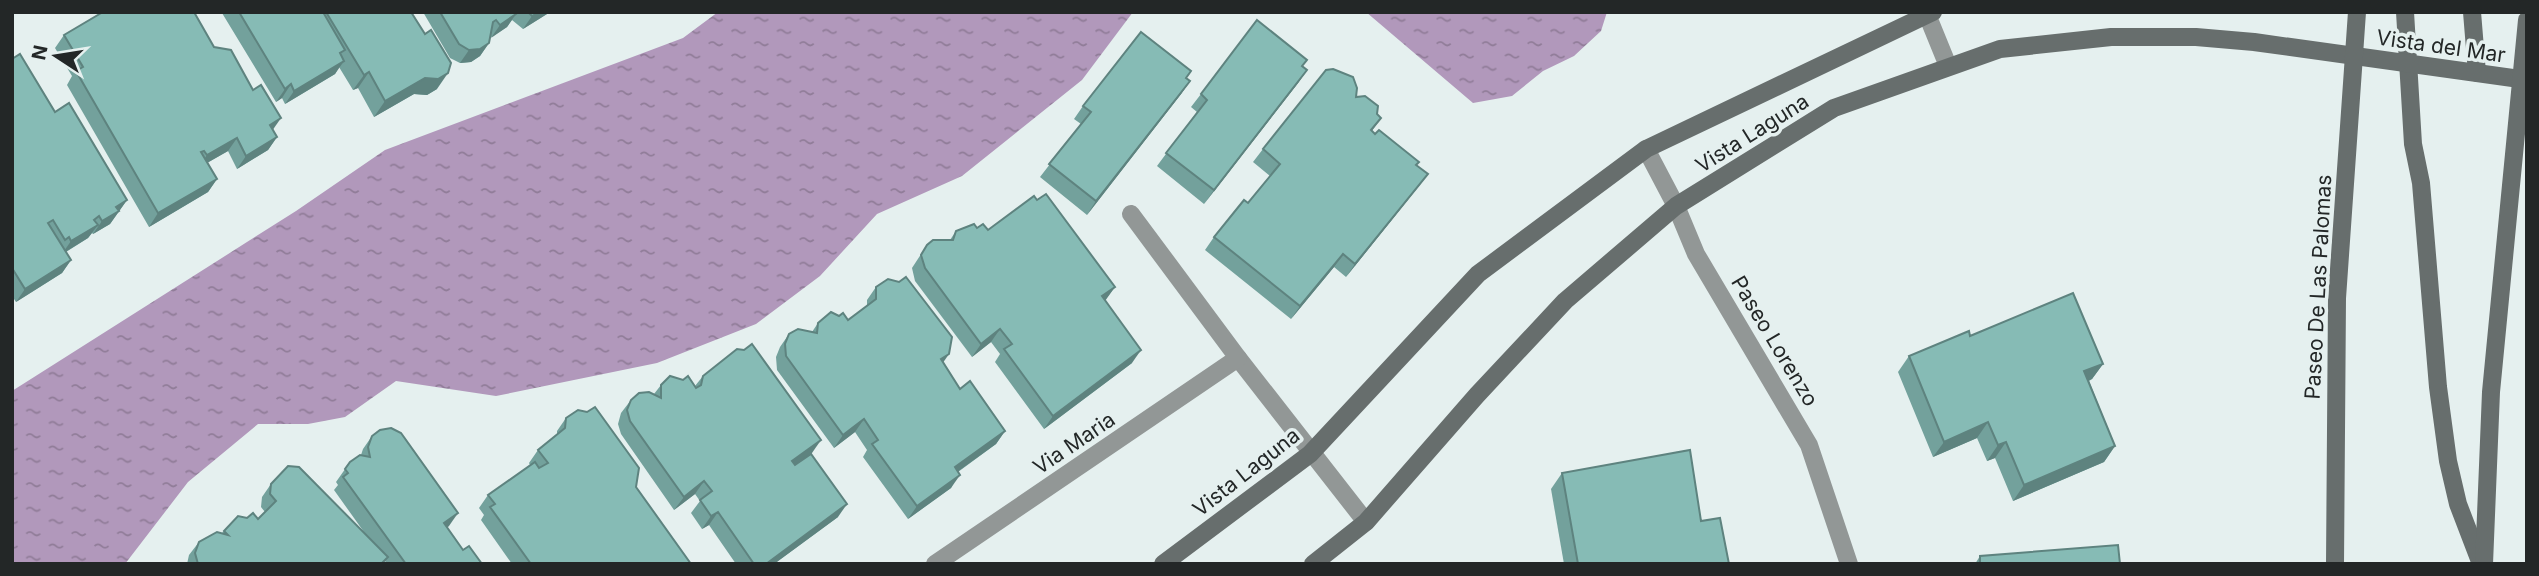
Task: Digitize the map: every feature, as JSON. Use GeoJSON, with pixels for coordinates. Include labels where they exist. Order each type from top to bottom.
{"type":"FeatureCollection","features":[{"type":"Feature","properties":{"kind":"street","name":"Paseo De Las Palomas"},"geometry":{"type":"LineString","coordinates":[[2335,564],[2337,312],[2357,12]]}},
{"type":"Feature","properties":{"kind":"street"},"geometry":{"type":"LineString","coordinates":[[2404,12],[2413,144],[2421,183],[2438,387],[2448,461],[2462,516],[2483,564]]}},
{"type":"Feature","properties":{"kind":"street"},"geometry":{"type":"LineString","coordinates":[[2472,12],[2477,73]]}},
{"type":"Feature","properties":{"kind":"street","name":"Vista Laguna"},"geometry":{"type":"LineString","coordinates":[[1163,564],[1310,454],[1478,274],[1646,149],[1928,13]]}},
{"type":"Feature","properties":{"kind":"street"},"geometry":{"type":"LineString","coordinates":[[1928,13],[1948,66]]}},
{"type":"Feature","properties":{"kind":"street"},"geometry":{"type":"LineString","coordinates":[[2483,564],[2491,392],[2524,80],[2527,20]]}},
{"type":"Feature","properties":{"kind":"street","name":"Vista Laguna"},"geometry":{"type":"LineString","coordinates":[[1312,564],[1366,522],[1477,395],[1565,301],[1676,206],[1834,108],[2000,49],[2111,37],[2196,37],[2353,57]]}},
{"type":"Feature","properties":{"kind":"street","name":"Vista del Mar"},"geometry":{"type":"LineString","coordinates":[[2353,57],[2524,80]]}},
{"type":"Feature","properties":{"kind":"street","name":"Paseo Lorenzo"},"geometry":{"type":"LineString","coordinates":[[1646,149],[1676,206],[1696,254],[1810,445],[1849,564]]}},
{"type":"Feature","properties":{"kind":"street"},"geometry":{"type":"LineString","coordinates":[[1131,214],[1310,454],[1366,522]]}},
{"type":"Feature","properties":{"kind":"street","name":"Via Maria"},"geometry":{"type":"LineString","coordinates":[[934,564],[1238,358]]}},
{"type":"Feature","properties":{"kind":"water"},"geometry":{"type":"Polygon","coordinates":[[[718,12],[1133,12],[1082,80],[962,176],[877,214],[820,276],[756,324],[657,363],[496,396],[396,381],[345,417],[308,424],[258,424],[188,482],[125,564],[12,564],[12,391],[296,211],[385,150],[683,38],[718,12]]]}},
{"type":"Feature","properties":{"kind":"water"},"geometry":{"type":"Polygon","coordinates":[[[1366,12],[1607,12],[1601,31],[1574,56],[1543,71],[1512,96],[1473,103],[1366,12]]]}},
{"type":"Feature","properties":{"kind":"building"},"geometry":{"type":"Polygon","coordinates":[[[103,12],[194,12],[214,47],[231,50],[253,90],[261,85],[281,118],[270,125],[277,137],[246,156],[237,138],[207,155],[204,151],[201,152],[217,179],[158,213],[76,71],[83,67],[64,35],[103,12]]]}},
{"type":"Feature","properties":{"kind":"building"},"geometry":{"type":"Polygon","coordinates":[[[239,12],[323,12],[345,50],[340,53],[344,61],[294,91],[291,84],[285,89],[239,12]]]}},
{"type":"Feature","properties":{"kind":"building"},"geometry":{"type":"Polygon","coordinates":[[[326,12],[411,12],[425,34],[431,30],[451,63],[448,73],[438,79],[425,78],[385,101],[369,72],[364,75],[326,12]]]}},
{"type":"Feature","properties":{"kind":"building"},"geometry":{"type":"Polygon","coordinates":[[[440,12],[516,14],[500,25],[496,20],[493,22],[489,43],[480,49],[469,50],[459,44],[440,12]]]}},
{"type":"Feature","properties":{"kind":"building"},"geometry":{"type":"Polygon","coordinates":[[[1257,20],[1307,60],[1302,66],[1307,70],[1214,190],[1166,153],[1207,100],[1201,94],[1257,20]]]}},
{"type":"Feature","properties":{"kind":"building"},"geometry":{"type":"Polygon","coordinates":[[[1141,32],[1191,71],[1186,78],[1190,81],[1096,201],[1049,164],[1091,112],[1083,106],[1141,32]]]}},
{"type":"Feature","properties":{"kind":"building"},"geometry":{"type":"Polygon","coordinates":[[[20,54],[55,112],[69,103],[127,200],[116,207],[119,211],[102,221],[99,216],[94,220],[98,225],[71,241],[69,237],[65,240],[53,220],[48,223],[71,260],[25,289],[12,268],[12,59],[20,54]]]}},
{"type":"Feature","properties":{"kind":"building"},"geometry":{"type":"Polygon","coordinates":[[[1333,69],[1353,77],[1357,88],[1356,97],[1365,96],[1378,106],[1377,114],[1381,118],[1371,130],[1375,134],[1379,130],[1419,162],[1416,165],[1428,174],[1355,264],[1343,254],[1300,306],[1214,237],[1244,200],[1248,203],[1280,164],[1263,149],[1326,70],[1333,69]]]}},
{"type":"Feature","properties":{"kind":"building"},"geometry":{"type":"Polygon","coordinates":[[[1046,194],[1115,287],[1102,296],[1141,350],[1053,416],[1004,349],[1012,344],[1000,329],[981,344],[925,268],[921,255],[933,240],[953,240],[956,231],[974,224],[977,228],[983,224],[988,230],[1034,196],[1037,200],[1046,194]]]}},
{"type":"Feature","properties":{"kind":"building"},"geometry":{"type":"Polygon","coordinates":[[[906,277],[952,337],[949,354],[941,359],[960,389],[970,381],[1005,431],[955,467],[960,475],[917,506],[872,444],[878,440],[864,419],[843,435],[786,356],[785,344],[789,334],[798,329],[817,333],[818,323],[831,312],[839,316],[843,313],[848,320],[876,299],[876,287],[888,279],[899,282],[906,277]]]}},
{"type":"Feature","properties":{"kind":"building"},"geometry":{"type":"Polygon","coordinates":[[[2073,293],[2103,364],[2084,371],[2115,446],[2024,485],[2006,442],[1998,445],[1988,422],[1944,442],[1909,356],[1969,331],[1970,336],[2073,293]]]}},
{"type":"Feature","properties":{"kind":"building"},"geometry":{"type":"Polygon","coordinates":[[[752,344],[821,440],[792,461],[795,465],[811,454],[847,504],[766,564],[754,564],[718,512],[711,516],[700,500],[712,491],[704,481],[684,497],[630,421],[627,410],[631,400],[639,393],[649,392],[661,398],[661,385],[670,376],[683,380],[688,376],[696,388],[701,385],[703,376],[737,349],[744,350],[752,344]]]}},
{"type":"Feature","properties":{"kind":"building"},"geometry":{"type":"Polygon","coordinates":[[[595,407],[639,468],[636,487],[691,564],[531,564],[490,507],[495,504],[488,495],[535,462],[539,468],[548,463],[538,450],[565,428],[566,418],[578,410],[587,412],[595,407]]]}},
{"type":"Feature","properties":{"kind":"building"},"geometry":{"type":"Polygon","coordinates":[[[391,428],[401,433],[458,513],[444,523],[463,550],[469,546],[482,564],[406,564],[343,477],[348,473],[345,469],[350,462],[360,455],[370,457],[368,447],[372,436],[380,430],[391,428]]]}},
{"type":"Feature","properties":{"kind":"building"},"geometry":{"type":"Polygon","coordinates":[[[1690,450],[1701,521],[1720,518],[1729,564],[1578,564],[1562,473],[1690,450]]]}},
{"type":"Feature","properties":{"kind":"building"},"geometry":{"type":"Polygon","coordinates":[[[288,466],[299,467],[388,557],[381,564],[198,564],[195,553],[199,542],[217,532],[228,535],[224,531],[238,516],[247,518],[253,513],[258,519],[276,501],[270,494],[271,484],[288,466]]]}},
{"type":"Feature","properties":{"kind":"building"},"geometry":{"type":"Polygon","coordinates":[[[2118,545],[2120,564],[1980,564],[1980,556],[2118,545]]]}}]}
